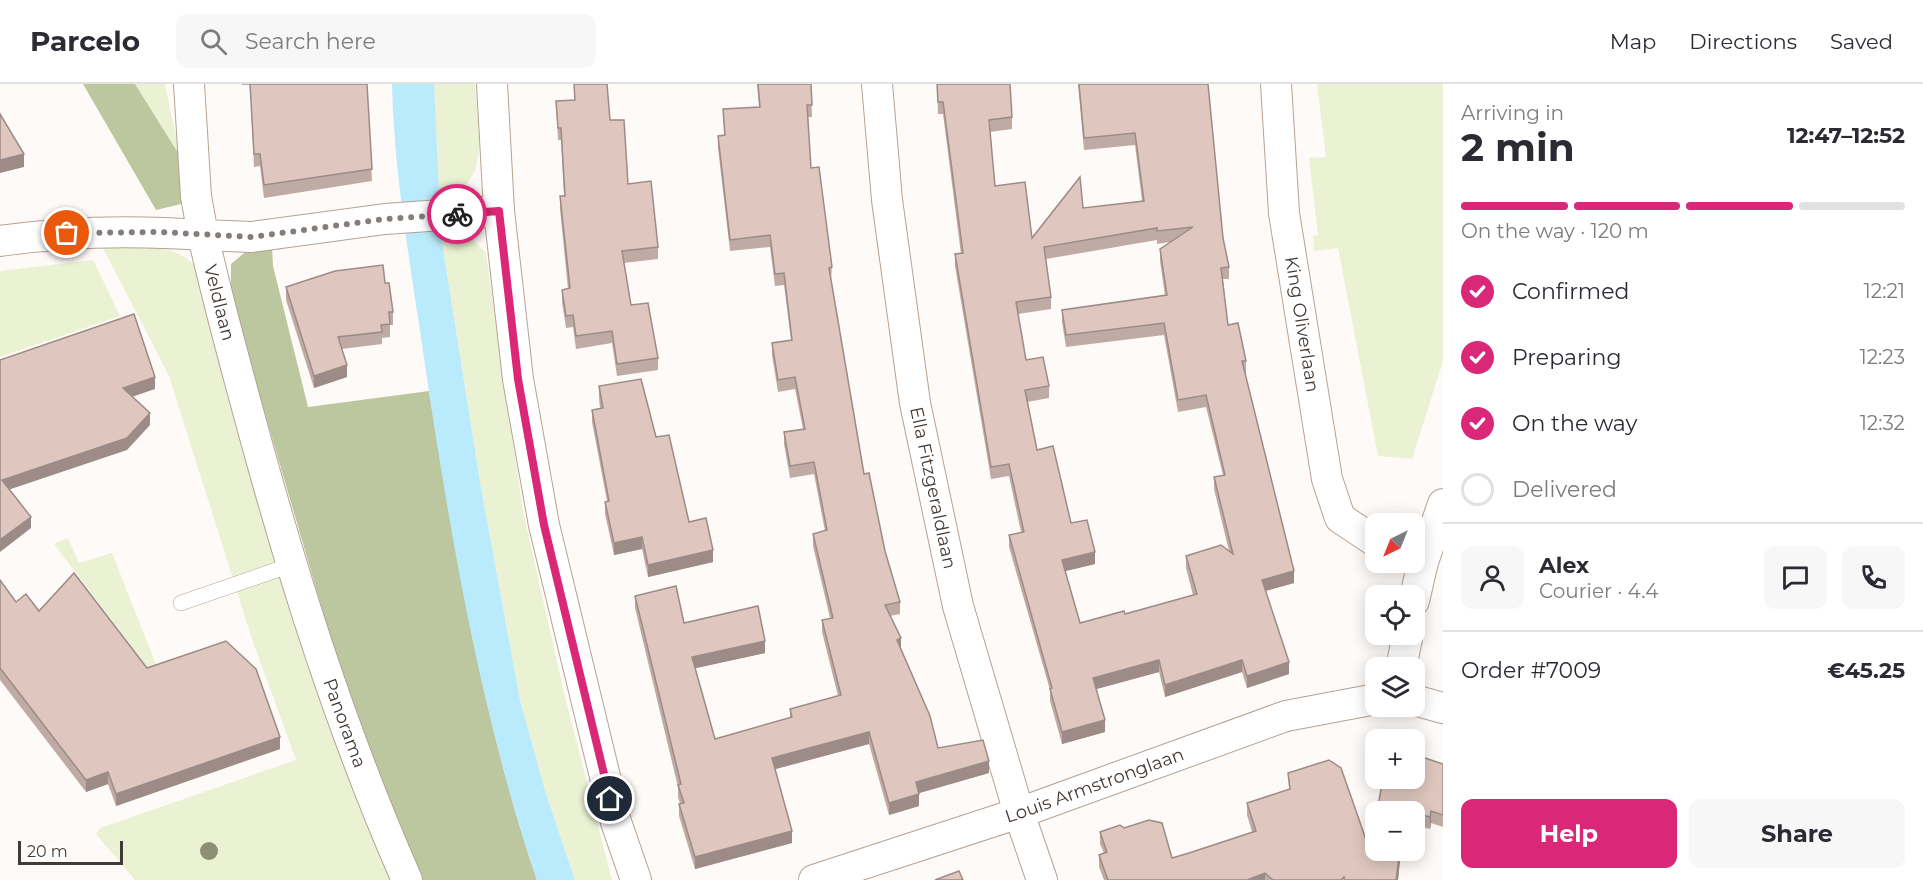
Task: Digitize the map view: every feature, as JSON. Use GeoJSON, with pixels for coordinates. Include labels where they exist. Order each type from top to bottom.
{"type":"FeatureCollection","features":[{"type":"Feature","properties":{"kind":"street","name":"Veldlaan"},"geometry":{"type":"LineString","coordinates":[[189,84],[194,171],[202,235],[216,295],[291,566]]}},
{"type":"Feature","properties":{"kind":"street"},"geometry":{"type":"LineString","coordinates":[[492,84],[499,211],[518,379],[544,525],[613,811],[636,880]]}},
{"type":"Feature","properties":{"kind":"street","name":"Ella Fitzgeraldlaan"},"geometry":{"type":"LineString","coordinates":[[877,84],[887,200],[915,403],[958,606],[1019,813],[1042,880]]}},
{"type":"Feature","properties":{"kind":"street","name":"King Oliverlaan"},"geometry":{"type":"LineString","coordinates":[[1276,84],[1284,213],[1327,479],[1340,519],[1365,535]]}},
{"type":"Feature","properties":{"kind":"street"},"geometry":{"type":"LineString","coordinates":[[0,241],[53,233],[102,231],[266,236],[385,219],[499,211]]}},
{"type":"Feature","properties":{"kind":"street"},"geometry":{"type":"LineString","coordinates":[[1425,546],[1443,504]]}},
{"type":"Feature","properties":{"kind":"street","name":"Panorama"},"geometry":{"type":"LineString","coordinates":[[291,566],[352,748],[407,880]]}},
{"type":"Feature","properties":{"kind":"street","name":"Louis Armstronglaan"},"geometry":{"type":"LineString","coordinates":[[814,880],[1019,813],[1286,716],[1365,701]]}},
{"type":"Feature","properties":{"kind":"street"},"geometry":{"type":"LineString","coordinates":[[1425,703],[1443,708]]}},
{"type":"Feature","properties":{"kind":"lane"},"geometry":{"type":"LineString","coordinates":[[181,603],[291,566]]}},
{"type":"Feature","properties":{"kind":"green space"},"geometry":{"type":"Polygon","coordinates":[[[83,84],[135,84],[180,156],[181,204],[156,210],[83,84]]]}},
{"type":"Feature","properties":{"kind":"green space"},"geometry":{"type":"Polygon","coordinates":[[[135,84],[165,84],[180,156],[135,84]]]}},
{"type":"Feature","properties":{"kind":"green space"},"geometry":{"type":"Polygon","coordinates":[[[434,84],[475,84],[479,137],[479,154],[475,170],[468,183],[455,192],[437,196],[434,84]]]}},
{"type":"Feature","properties":{"kind":"green space"},"geometry":{"type":"Polygon","coordinates":[[[1317,84],[1443,84],[1443,361],[1412,459],[1378,456],[1338,248],[1314,251],[1313,236],[1318,235],[1309,158],[1326,157],[1317,84]]]}},
{"type":"Feature","properties":{"kind":"green space"},"geometry":{"type":"Polygon","coordinates":[[[441,236],[470,237],[486,253],[523,511],[564,693],[612,880],[575,880],[546,794],[520,700],[481,488],[441,236]]]}},
{"type":"Feature","properties":{"kind":"green space"},"geometry":{"type":"Polygon","coordinates":[[[102,246],[164,249],[186,258],[195,266],[393,880],[135,880],[96,834],[100,828],[296,760],[252,639],[169,376],[102,246]]]}},
{"type":"Feature","properties":{"kind":"green space"},"geometry":{"type":"Polygon","coordinates":[[[272,246],[273,266],[308,407],[429,391],[472,638],[501,760],[537,880],[421,880],[346,691],[231,297],[231,264],[250,248],[272,246]]]}},
{"type":"Feature","properties":{"kind":"green space"},"geometry":{"type":"Polygon","coordinates":[[[93,260],[120,316],[0,357],[0,271],[93,260]]]}},
{"type":"Feature","properties":{"kind":"green space"},"geometry":{"type":"Polygon","coordinates":[[[68,538],[79,563],[112,553],[157,667],[149,669],[54,544],[68,538]]]}},
{"type":"Feature","properties":{"kind":"water"},"geometry":{"type":"Polygon","coordinates":[[[392,84],[434,84],[441,236],[481,488],[520,700],[546,794],[575,880],[537,880],[499,752],[483,687],[456,556],[424,358],[396,153],[392,84]]]}},
{"type":"Feature","properties":{"kind":"building"},"geometry":{"type":"Polygon","coordinates":[[[250,84],[367,84],[372,169],[264,185],[260,154],[254,154],[250,84]]]}},
{"type":"Feature","properties":{"kind":"building"},"geometry":{"type":"Polygon","coordinates":[[[574,84],[607,84],[610,120],[624,120],[628,184],[651,181],[658,247],[622,251],[631,305],[648,303],[658,358],[617,364],[612,331],[576,336],[573,315],[566,316],[562,290],[570,288],[560,196],[565,196],[561,128],[558,128],[556,101],[575,100],[574,84]]]}},
{"type":"Feature","properties":{"kind":"building"},"geometry":{"type":"Polygon","coordinates":[[[758,84],[811,84],[812,105],[807,105],[811,168],[819,167],[832,267],[829,268],[864,474],[869,473],[885,551],[900,602],[885,605],[901,638],[897,640],[930,716],[938,748],[983,740],[989,761],[916,782],[919,794],[889,803],[869,732],[772,758],[792,831],[695,857],[679,804],[684,803],[678,785],[681,784],[635,596],[676,586],[684,623],[758,606],[765,641],[692,657],[715,739],[792,717],[790,709],[841,695],[822,620],[833,618],[813,534],[827,530],[814,462],[790,466],[784,432],[805,429],[795,377],[778,380],[772,343],[792,340],[784,273],[775,274],[770,235],[730,240],[718,136],[725,135],[723,109],[760,107],[758,84]]]}},
{"type":"Feature","properties":{"kind":"building"},"geometry":{"type":"Polygon","coordinates":[[[937,84],[1010,84],[1012,117],[989,120],[995,186],[1025,182],[1032,238],[1080,177],[1083,208],[1144,201],[1135,133],[1084,138],[1079,84],[1208,84],[1223,238],[1229,267],[1221,268],[1228,325],[1238,323],[1246,361],[1242,361],[1294,571],[1262,580],[1289,662],[1247,676],[1242,660],[1165,685],[1159,660],[1093,678],[1105,720],[1062,732],[1009,535],[1024,532],[1009,464],[991,467],[955,254],[963,253],[943,102],[938,102],[937,84]],[[1193,227],[1157,231],[1157,228],[1044,247],[1051,297],[1016,302],[1026,360],[1043,357],[1049,386],[1025,390],[1037,450],[1053,446],[1071,523],[1087,520],[1095,552],[1062,560],[1080,623],[1124,611],[1125,614],[1197,594],[1186,556],[1221,545],[1233,554],[1214,477],[1225,475],[1206,395],[1178,400],[1164,323],[1066,335],[1062,310],[1167,295],[1160,249],[1193,227]]]}},
{"type":"Feature","properties":{"kind":"building"},"geometry":{"type":"Polygon","coordinates":[[[0,114],[24,154],[0,160],[0,114]]]}},
{"type":"Feature","properties":{"kind":"building"},"geometry":{"type":"Polygon","coordinates":[[[383,265],[385,283],[389,283],[393,312],[389,312],[390,324],[381,325],[382,332],[338,337],[347,365],[314,376],[286,287],[335,271],[383,265]]]}},
{"type":"Feature","properties":{"kind":"building"},"geometry":{"type":"Polygon","coordinates":[[[134,314],[155,377],[123,388],[150,413],[127,438],[2,480],[31,517],[0,540],[0,360],[134,314]]]}},
{"type":"Feature","properties":{"kind":"building"},"geometry":{"type":"Polygon","coordinates":[[[641,379],[656,437],[669,435],[689,522],[706,518],[713,550],[648,565],[642,537],[614,543],[605,502],[609,501],[592,410],[603,408],[599,386],[641,379]]]}},
{"type":"Feature","properties":{"kind":"building"},"geometry":{"type":"Polygon","coordinates":[[[74,573],[147,668],[226,641],[256,669],[280,737],[116,794],[108,772],[86,780],[0,668],[0,580],[16,602],[26,594],[39,611],[74,573]]]}},
{"type":"Feature","properties":{"kind":"building"},"geometry":{"type":"Polygon","coordinates":[[[1425,758],[1443,764],[1443,815],[1431,811],[1430,817],[1425,816],[1425,801],[1379,801],[1381,789],[1425,789],[1425,758]]]}},
{"type":"Feature","properties":{"kind":"building"},"geometry":{"type":"Polygon","coordinates":[[[1329,760],[1341,768],[1365,837],[1365,861],[1399,861],[1396,880],[1345,880],[1344,877],[1341,880],[1273,880],[1265,873],[1247,880],[1108,880],[1099,855],[1107,852],[1100,832],[1120,825],[1124,828],[1149,820],[1162,823],[1172,858],[1189,853],[1256,831],[1247,803],[1290,789],[1288,773],[1329,760]]]}},
{"type":"Feature","properties":{"kind":"building"},"geometry":{"type":"Polygon","coordinates":[[[959,871],[963,880],[935,880],[959,871]]]}},
{"type":"Feature","properties":{"kind":"way so far"},"geometry":{"type":"LineString","coordinates":[[67,233],[160,232],[252,237],[385,219],[457,214]]}},
{"type":"Feature","properties":{"kind":"route"},"geometry":{"type":"LineString","coordinates":[[457,214],[499,211],[518,379],[544,525],[610,799]]}}]}
